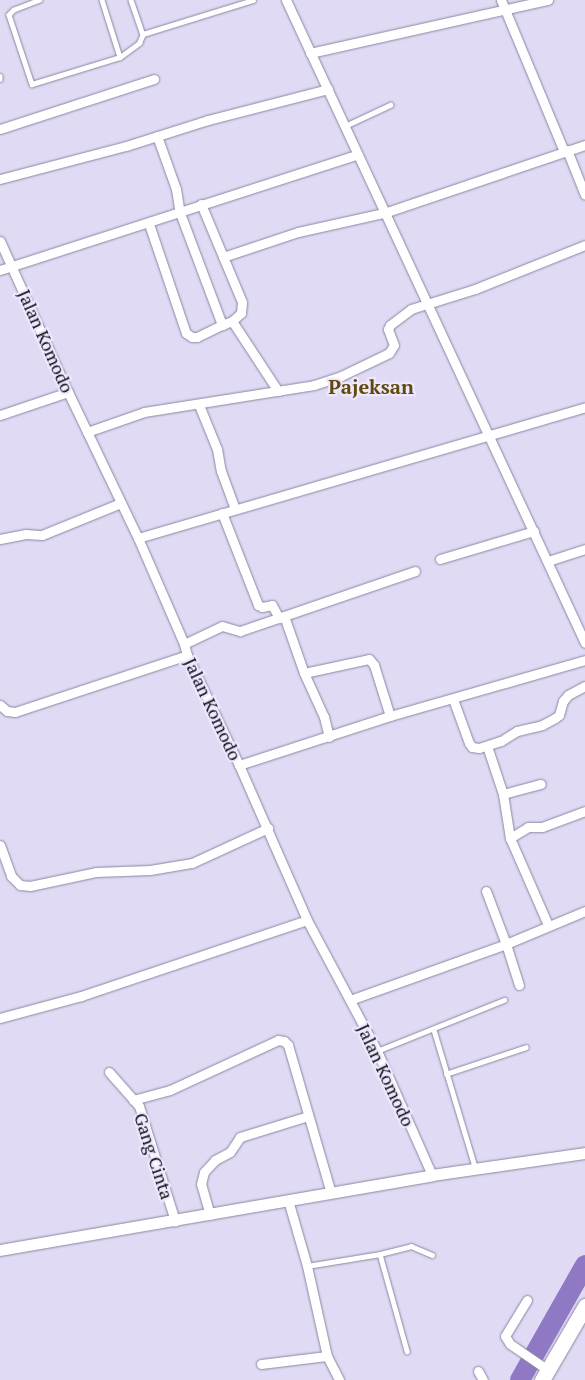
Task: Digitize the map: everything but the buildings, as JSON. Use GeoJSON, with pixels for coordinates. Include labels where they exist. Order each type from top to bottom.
{"type":"FeatureCollection","features":[{"type":"Feature","properties":{"kind":"highway"},"geometry":{"type":"LineString","coordinates":[[543,1372],[585,1306]]}},
{"type":"Feature","properties":{"kind":"street"},"geometry":{"type":"LineString","coordinates":[[286,0],[328,89],[356,155],[534,531],[585,644]]}},
{"type":"Feature","properties":{"kind":"street"},"geometry":{"type":"LineString","coordinates":[[501,0],[585,195]]}},
{"type":"Feature","properties":{"kind":"street"},"geometry":{"type":"LineString","coordinates":[[310,53],[548,0]]}},
{"type":"Feature","properties":{"kind":"street"},"geometry":{"type":"LineString","coordinates":[[0,128],[154,79]]}},
{"type":"Feature","properties":{"kind":"street"},"geometry":{"type":"LineString","coordinates":[[0,179],[208,120],[328,89]]}},
{"type":"Feature","properties":{"kind":"street"},"geometry":{"type":"LineString","coordinates":[[157,136],[176,189],[180,212],[222,325]]}},
{"type":"Feature","properties":{"kind":"street"},"geometry":{"type":"LineString","coordinates":[[223,257],[298,232],[384,213],[585,145]]}},
{"type":"Feature","properties":{"kind":"street"},"geometry":{"type":"LineString","coordinates":[[0,270],[149,224],[201,204],[356,155]]}},
{"type":"Feature","properties":{"kind":"street"},"geometry":{"type":"LineString","coordinates":[[149,224],[186,333],[192,337],[197,337],[232,321],[243,308],[215,234],[201,204]]}},
{"type":"Feature","properties":{"kind":"street","name":"Jalan Komodo"},"geometry":{"type":"LineString","coordinates":[[0,241],[68,392],[138,538],[187,655],[268,828],[307,920],[377,1051],[432,1175]]}},
{"type":"Feature","properties":{"kind":"street"},"geometry":{"type":"LineString","coordinates":[[87,432],[144,412],[199,405],[217,399],[278,391],[332,380],[389,353],[394,345],[388,329],[393,320],[425,303],[475,289],[585,245]]}},
{"type":"Feature","properties":{"kind":"street"},"geometry":{"type":"LineString","coordinates":[[232,321],[278,391]]}},
{"type":"Feature","properties":{"kind":"street"},"geometry":{"type":"LineString","coordinates":[[0,415],[68,392]]}},
{"type":"Feature","properties":{"kind":"street"},"geometry":{"type":"LineString","coordinates":[[199,405],[217,449],[221,471],[235,509]]}},
{"type":"Feature","properties":{"kind":"street"},"geometry":{"type":"LineString","coordinates":[[138,538],[585,407]]}},
{"type":"Feature","properties":{"kind":"street"},"geometry":{"type":"LineString","coordinates":[[0,539],[26,534],[42,535],[121,503]]}},
{"type":"Feature","properties":{"kind":"street"},"geometry":{"type":"LineString","coordinates":[[222,513],[258,604],[262,607],[272,605],[282,617],[324,717],[329,737]]}},
{"type":"Feature","properties":{"kind":"street"},"geometry":{"type":"LineString","coordinates":[[440,559],[534,531]]}},
{"type":"Feature","properties":{"kind":"street"},"geometry":{"type":"LineString","coordinates":[[548,561],[585,549]]}},
{"type":"Feature","properties":{"kind":"street"},"geometry":{"type":"LineString","coordinates":[[184,644],[222,626],[240,631],[415,571]]}},
{"type":"Feature","properties":{"kind":"street"},"geometry":{"type":"LineString","coordinates":[[0,705],[7,711],[15,712],[187,655]]}},
{"type":"Feature","properties":{"kind":"street"},"geometry":{"type":"LineString","coordinates":[[304,673],[369,659],[374,665],[390,716]]}},
{"type":"Feature","properties":{"kind":"street"},"geometry":{"type":"LineString","coordinates":[[239,765],[390,716],[585,660]]}},
{"type":"Feature","properties":{"kind":"street"},"geometry":{"type":"LineString","coordinates":[[453,699],[469,743],[472,747],[487,746],[501,741],[516,731],[542,725],[555,718],[559,715],[563,701],[568,695],[585,686]]}},
{"type":"Feature","properties":{"kind":"street"},"geometry":{"type":"LineString","coordinates":[[487,746],[503,794],[510,838],[548,925]]}},
{"type":"Feature","properties":{"kind":"street"},"geometry":{"type":"LineString","coordinates":[[503,794],[541,784]]}},
{"type":"Feature","properties":{"kind":"street"},"geometry":{"type":"LineString","coordinates":[[510,838],[528,827],[542,828],[585,811]]}},
{"type":"Feature","properties":{"kind":"street"},"geometry":{"type":"LineString","coordinates":[[0,845],[12,876],[20,884],[30,886],[96,872],[150,870],[192,863],[268,828]]}},
{"type":"Feature","properties":{"kind":"street"},"geometry":{"type":"LineString","coordinates":[[486,891],[506,944],[518,985]]}},
{"type":"Feature","properties":{"kind":"street"},"geometry":{"type":"LineString","coordinates":[[350,1000],[506,944],[585,911]]}},
{"type":"Feature","properties":{"kind":"street"},"geometry":{"type":"LineString","coordinates":[[0,1018],[81,996],[307,920]]}},
{"type":"Feature","properties":{"kind":"street"},"geometry":{"type":"LineString","coordinates":[[134,1100],[170,1090],[281,1040],[288,1045],[330,1192]]}},
{"type":"Feature","properties":{"kind":"street","name":"Gang Cinta"},"geometry":{"type":"LineString","coordinates":[[109,1072],[139,1106],[175,1221]]}},
{"type":"Feature","properties":{"kind":"street"},"geometry":{"type":"LineString","coordinates":[[210,1215],[200,1184],[204,1172],[215,1160],[230,1152],[240,1137],[308,1116]]}},
{"type":"Feature","properties":{"kind":"street"},"geometry":{"type":"LineString","coordinates":[[0,1250],[432,1175],[585,1153]]}},
{"type":"Feature","properties":{"kind":"street"},"geometry":{"type":"LineString","coordinates":[[288,1200],[307,1266],[327,1356],[339,1380]]}},
{"type":"Feature","properties":{"kind":"street"},"geometry":{"type":"LineString","coordinates":[[527,1300],[505,1336],[543,1372]]}},
{"type":"Feature","properties":{"kind":"street"},"geometry":{"type":"LineString","coordinates":[[261,1364],[327,1356]]}},
{"type":"Feature","properties":{"kind":"lane"},"geometry":{"type":"LineString","coordinates":[[40,0],[14,10],[9,18],[32,84],[120,58],[139,43],[143,34],[131,0]]}},
{"type":"Feature","properties":{"kind":"lane"},"geometry":{"type":"LineString","coordinates":[[102,0],[120,58]]}},
{"type":"Feature","properties":{"kind":"lane"},"geometry":{"type":"LineString","coordinates":[[143,34],[253,0]]}},
{"type":"Feature","properties":{"kind":"lane"},"geometry":{"type":"LineString","coordinates":[[344,126],[390,105]]}},
{"type":"Feature","properties":{"kind":"lane"},"geometry":{"type":"LineString","coordinates":[[377,1051],[434,1030],[504,1000]]}},
{"type":"Feature","properties":{"kind":"lane"},"geometry":{"type":"LineString","coordinates":[[434,1030],[476,1169]]}},
{"type":"Feature","properties":{"kind":"lane"},"geometry":{"type":"LineString","coordinates":[[446,1074],[526,1047]]}},
{"type":"Feature","properties":{"kind":"lane"},"geometry":{"type":"LineString","coordinates":[[307,1266],[380,1254],[411,1246],[432,1255]]}},
{"type":"Feature","properties":{"kind":"lane"},"geometry":{"type":"LineString","coordinates":[[380,1254],[408,1351]]}},
{"type":"Feature","properties":{"kind":"waterway"},"geometry":{"type":"LineString","coordinates":[[520,1380],[585,1265]]}},
{"type":"Feature","properties":{"kind":"district","name":"Pajeksan"},"geometry":{"type":"Point","coordinates":[371,386]}}]}
